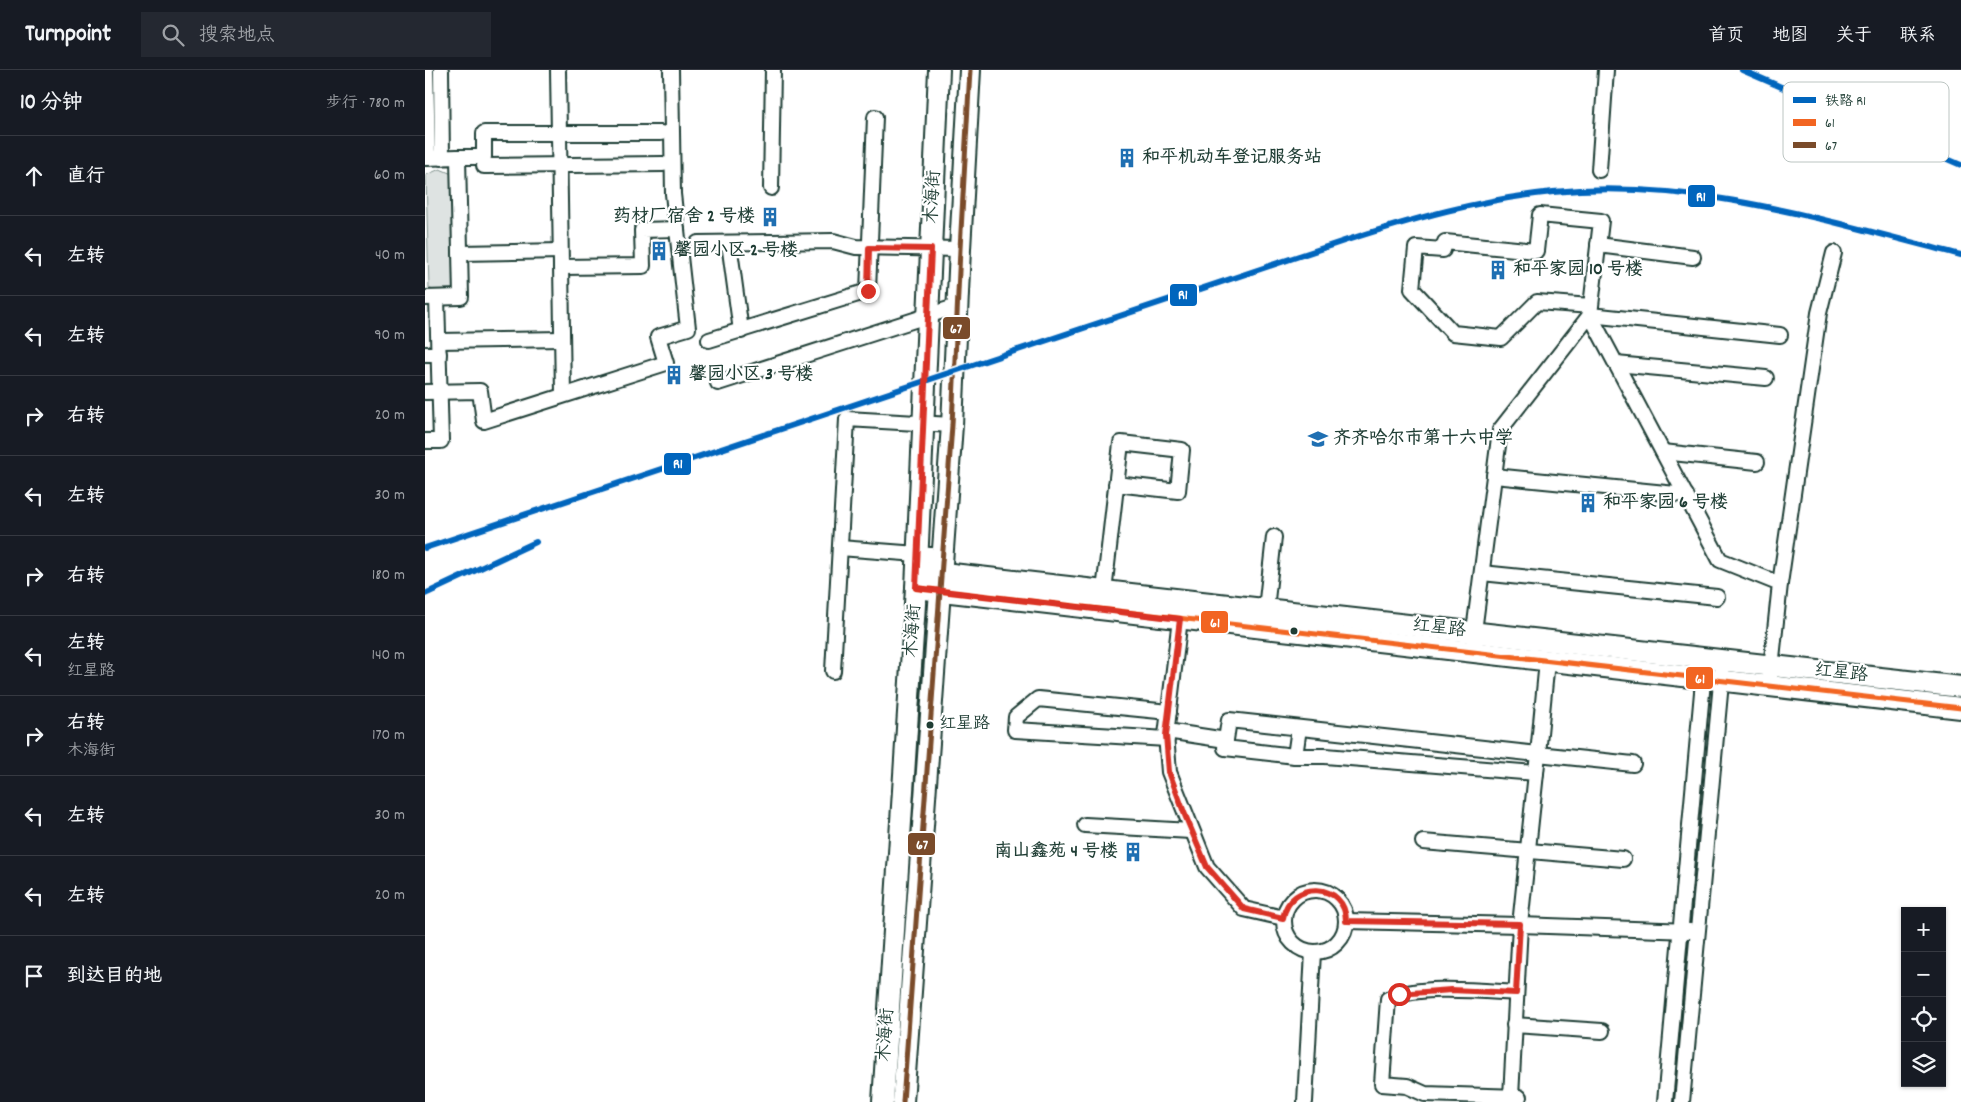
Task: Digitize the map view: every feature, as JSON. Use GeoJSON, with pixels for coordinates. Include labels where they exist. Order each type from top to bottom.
{"type":"FeatureCollection","features":[{"type":"Feature","properties":{"kind":"street"},"geometry":{"type":"LineString","coordinates":[[427,70],[426,158],[442,158],[458,162],[484,161],[559,165],[663,164]]}},
{"type":"Feature","properties":{"kind":"street"},"geometry":{"type":"LineString","coordinates":[[441,70],[442,158]]}},
{"type":"Feature","properties":{"kind":"street"},"geometry":{"type":"LineString","coordinates":[[558,70],[563,396]]}},
{"type":"Feature","properties":{"kind":"street"},"geometry":{"type":"LineString","coordinates":[[425,392],[480,391],[484,421],[666,363],[658,337],[688,328],[673,194],[671,70]]}},
{"type":"Feature","properties":{"kind":"street"},"geometry":{"type":"LineString","coordinates":[[771,188],[773,70]]}},
{"type":"Feature","properties":{"kind":"street","name":"木海街"},"geometry":{"type":"LineString","coordinates":[[883,1102],[917,571],[939,70]]}},
{"type":"Feature","properties":{"kind":"street","name":"木海街"},"geometry":{"type":"LineString","coordinates":[[903,1102],[953,425],[970,70]]}},
{"type":"Feature","properties":{"kind":"street"},"geometry":{"type":"LineString","coordinates":[[1599,170],[1606,70]]}},
{"type":"Feature","properties":{"kind":"street"},"geometry":{"type":"LineString","coordinates":[[709,340],[868,291],[875,117]]}},
{"type":"Feature","properties":{"kind":"street"},"geometry":{"type":"LineString","coordinates":[[484,161],[483,133],[661,132]]}},
{"type":"Feature","properties":{"kind":"street"},"geometry":{"type":"LineString","coordinates":[[425,441],[441,441],[440,392],[434,350],[431,298],[461,298],[458,162]]}},
{"type":"Feature","properties":{"kind":"street"},"geometry":{"type":"LineString","coordinates":[[1780,335],[1591,311],[1537,302],[1501,338],[1453,333],[1412,289],[1416,248],[1443,250],[1445,242],[1536,251],[1540,215],[1601,221],[1591,311],[1616,364],[1721,560],[1780,584]]}},
{"type":"Feature","properties":{"kind":"street"},"geometry":{"type":"LineString","coordinates":[[561,268],[643,266],[642,230],[677,229]]}},
{"type":"Feature","properties":{"kind":"street"},"geometry":{"type":"LineString","coordinates":[[698,243],[833,241],[869,248],[960,249]]}},
{"type":"Feature","properties":{"kind":"street"},"geometry":{"type":"LineString","coordinates":[[729,243],[741,331]]}},
{"type":"Feature","properties":{"kind":"street"},"geometry":{"type":"LineString","coordinates":[[1598,245],[1693,257]]}},
{"type":"Feature","properties":{"kind":"street"},"geometry":{"type":"LineString","coordinates":[[460,252],[560,252]]}},
{"type":"Feature","properties":{"kind":"street"},"geometry":{"type":"LineString","coordinates":[[1769,686],[1780,584],[1819,313],[1834,252]]}},
{"type":"Feature","properties":{"kind":"street"},"geometry":{"type":"LineString","coordinates":[[718,383],[958,306]]}},
{"type":"Feature","properties":{"kind":"street"},"geometry":{"type":"LineString","coordinates":[[1471,652],[1500,430],[1591,311]]}},
{"type":"Feature","properties":{"kind":"street"},"geometry":{"type":"LineString","coordinates":[[434,350],[562,339]]}},
{"type":"Feature","properties":{"kind":"street"},"geometry":{"type":"LineString","coordinates":[[1616,364],[1766,378]]}},
{"type":"Feature","properties":{"kind":"street"},"geometry":{"type":"LineString","coordinates":[[833,671],[847,419],[953,425]]}},
{"type":"Feature","properties":{"kind":"street"},"geometry":{"type":"LineString","coordinates":[[1104,591],[1116,484],[1121,443],[1182,450],[1178,491],[1116,484]]}},
{"type":"Feature","properties":{"kind":"street"},"geometry":{"type":"LineString","coordinates":[[1663,452],[1757,462]]}},
{"type":"Feature","properties":{"kind":"street"},"geometry":{"type":"LineString","coordinates":[[1494,476],[1686,495]]}},
{"type":"Feature","properties":{"kind":"street"},"geometry":{"type":"LineString","coordinates":[[1266,609],[1274,537]]}},
{"type":"Feature","properties":{"kind":"street"},"geometry":{"type":"LineString","coordinates":[[840,548],[917,571],[942,573]]}},
{"type":"Feature","properties":{"kind":"street","name":"红星路"},"geometry":{"type":"LineString","coordinates":[[917,571],[1474,633],[1713,670],[1769,686],[1961,708]]}},
{"type":"Feature","properties":{"kind":"street","name":"红星路"},"geometry":{"type":"LineString","coordinates":[[942,573],[1180,619],[1547,661],[1713,670],[1771,666],[1961,687]]}},
{"type":"Feature","properties":{"kind":"street"},"geometry":{"type":"LineString","coordinates":[[1481,573],[1717,597]]}},
{"type":"Feature","properties":{"kind":"street"},"geometry":{"type":"LineString","coordinates":[[1180,619],[1167,735],[1169,772],[1207,867],[1244,909],[1283,918]]}},
{"type":"Feature","properties":{"kind":"street"},"geometry":{"type":"LineString","coordinates":[[1516,993],[1451,990],[1399,994],[1388,999],[1382,1084],[1407,1086],[1425,1098],[1515,1099],[1514,1025],[1516,993],[1520,924],[1547,661]]}},
{"type":"Feature","properties":{"kind":"street"},"geometry":{"type":"LineString","coordinates":[[1665,1102],[1681,931],[1713,670]]}},
{"type":"Feature","properties":{"kind":"street"},"geometry":{"type":"LineString","coordinates":[[1682,1102],[1698,931],[1713,670]]}},
{"type":"Feature","properties":{"kind":"street"},"geometry":{"type":"LineString","coordinates":[[1169,712],[1038,699],[1016,717],[1015,730],[1167,735],[1226,740]]}},
{"type":"Feature","properties":{"kind":"street"},"geometry":{"type":"LineString","coordinates":[[1536,773],[1325,756],[1295,756],[1225,748],[1229,720],[1633,764]]}},
{"type":"Feature","properties":{"kind":"street"},"geometry":{"type":"LineString","coordinates":[[1295,756],[1299,728]]}},
{"type":"Feature","properties":{"kind":"street"},"geometry":{"type":"LineString","coordinates":[[1430,764],[1442,743]]}},
{"type":"Feature","properties":{"kind":"street"},"geometry":{"type":"LineString","coordinates":[[1085,825],[1191,831]]}},
{"type":"Feature","properties":{"kind":"street"},"geometry":{"type":"LineString","coordinates":[[1423,842],[1623,859]]}},
{"type":"Feature","properties":{"kind":"street"},"geometry":{"type":"LineString","coordinates":[[1308,890],[1319,890],[1329,893],[1337,899],[1343,907],[1346,921],[1343,936],[1337,944],[1329,949],[1313,952],[1299,948],[1291,941],[1285,932],[1283,918],[1290,901],[1298,894],[1308,890]]}},
{"type":"Feature","properties":{"kind":"street"},"geometry":{"type":"LineString","coordinates":[[1346,921],[1520,924],[1698,931]]}},
{"type":"Feature","properties":{"kind":"street"},"geometry":{"type":"LineString","coordinates":[[1305,1102],[1313,952]]}},
{"type":"Feature","properties":{"kind":"street"},"geometry":{"type":"LineString","coordinates":[[1514,1025],[1602,1031]]}},
{"type":"Feature","properties":{"kind":"shaded area"},"geometry":{"type":"Polygon","coordinates":[[[440,169],[452,174],[456,288],[442,295],[429,288],[426,175],[440,169]]]}},
{"type":"Feature","properties":{"kind":"rail line","name":"R1"},"geometry":{"type":"LineString","coordinates":[[1742,70],[1783,88]]}},
{"type":"Feature","properties":{"kind":"rail line","name":"R1"},"geometry":{"type":"LineString","coordinates":[[1949,160],[1961,165]]}},
{"type":"Feature","properties":{"kind":"rail line","name":"R1"},"geometry":{"type":"LineString","coordinates":[[425,548],[1344,241],[1395,225],[1473,205],[1553,192],[1605,189],[1657,191],[1708,197],[1810,216],[1961,255]]}},
{"type":"Feature","properties":{"kind":"rail line","name":"R1"},"geometry":{"type":"LineString","coordinates":[[425,594],[536,542]]}},
{"type":"Feature","properties":{"kind":"transit line","name":"67"},"geometry":{"type":"LineString","coordinates":[[903,1102],[952,425],[970,70]]}},
{"type":"Feature","properties":{"kind":"transit line","name":"61"},"geometry":{"type":"LineString","coordinates":[[916,588],[1961,708]]}},
{"type":"Feature","properties":{"kind":"place","name":"和平机动车登记服务站"},"geometry":{"type":"Point","coordinates":[1127,158]}},
{"type":"Feature","properties":{"kind":"place","name":"药材厂宿舍 2 号楼"},"geometry":{"type":"Point","coordinates":[770,217]}},
{"type":"Feature","properties":{"kind":"place","name":"馨园小区 2 号楼"},"geometry":{"type":"Point","coordinates":[659,251]}},
{"type":"Feature","properties":{"kind":"place","name":"和平家园 10 号楼"},"geometry":{"type":"Point","coordinates":[1498,270]}},
{"type":"Feature","properties":{"kind":"place","name":"馨园小区 3 号楼"},"geometry":{"type":"Point","coordinates":[674,375]}},
{"type":"Feature","properties":{"kind":"place","name":"齐齐哈尔市第十六中学"},"geometry":{"type":"Point","coordinates":[1318,439]}},
{"type":"Feature","properties":{"kind":"place","name":"和平家园 6 号楼"},"geometry":{"type":"Point","coordinates":[1588,503]}},
{"type":"Feature","properties":{"kind":"place","name":"红星路"},"geometry":{"type":"Point","coordinates":[930,725]}},
{"type":"Feature","properties":{"kind":"place","name":"南山鑫苑 4 号楼"},"geometry":{"type":"Point","coordinates":[1133,852]}},
{"type":"Feature","properties":{"kind":"route"},"geometry":{"type":"LineString","coordinates":[[868,291],[869,248],[931,249],[916,588],[1180,619],[1166,735],[1169,772],[1207,867],[1244,909],[1283,918],[1290,901],[1298,894],[1308,890],[1319,890],[1329,893],[1337,899],[1343,907],[1346,921],[1520,924],[1516,993],[1451,990],[1399,994]]}}]}
